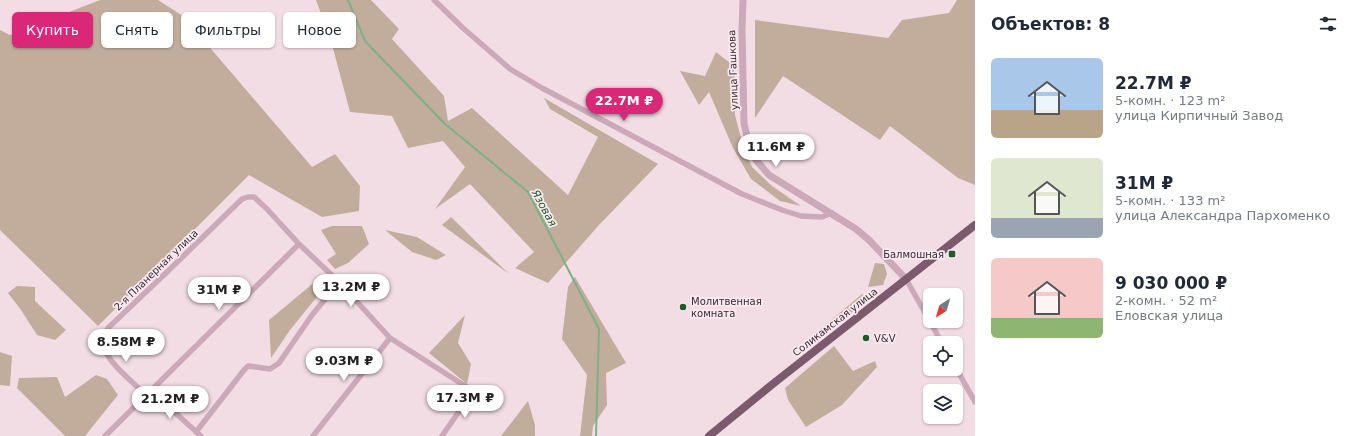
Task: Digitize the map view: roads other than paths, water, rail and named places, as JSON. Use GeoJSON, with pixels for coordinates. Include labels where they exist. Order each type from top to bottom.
{"type":"FeatureCollection","features":[{"type":"Feature","properties":{"kind":"main road","name":"Соликамская улица"},"geometry":{"type":"LineString","coordinates":[[709,436],[975,225]]}},
{"type":"Feature","properties":{"kind":"street"},"geometry":{"type":"LineString","coordinates":[[434,0],[463,28],[510,69],[542,88],[742,194],[801,216],[822,217],[832,213]]}},
{"type":"Feature","properties":{"kind":"street","name":"улица Гашкова"},"geometry":{"type":"LineString","coordinates":[[743,0],[742,30],[744,123],[747,141],[756,160],[769,175],[832,213],[869,240],[906,280]]}},
{"type":"Feature","properties":{"kind":"street","name":"2-я Планерная улица"},"geometry":{"type":"LineString","coordinates":[[198,434],[121,370],[107,355],[104,347],[104,338],[108,328],[242,199],[254,197],[299,244]]}},
{"type":"Feature","properties":{"kind":"street"},"geometry":{"type":"LineString","coordinates":[[106,436],[299,244],[339,282],[390,338],[473,391],[442,436]]}},
{"type":"Feature","properties":{"kind":"street"},"geometry":{"type":"LineString","coordinates":[[906,280],[938,336]]}},
{"type":"Feature","properties":{"kind":"street"},"geometry":{"type":"LineString","coordinates":[[198,434],[248,366],[270,369],[279,364],[312,315],[339,282]]}},
{"type":"Feature","properties":{"kind":"street"},"geometry":{"type":"LineString","coordinates":[[313,436],[390,338]]}},
{"type":"Feature","properties":{"kind":"street"},"geometry":{"type":"LineString","coordinates":[[960,376],[975,402]]}},
{"type":"Feature","properties":{"kind":"waterway","name":"Язовая"},"geometry":{"type":"LineString","coordinates":[[348,0],[365,41],[445,124],[528,192],[599,329],[596,436]]}},
{"type":"Feature","properties":{"kind":"place","name":"Балмошная"},"geometry":{"type":"Point","coordinates":[952,254]}},
{"type":"Feature","properties":{"kind":"place","name":"Молитвенная комната"},"geometry":{"type":"Point","coordinates":[683,307]}},
{"type":"Feature","properties":{"kind":"place","name":"V&V"},"geometry":{"type":"Point","coordinates":[866,338]}}]}
